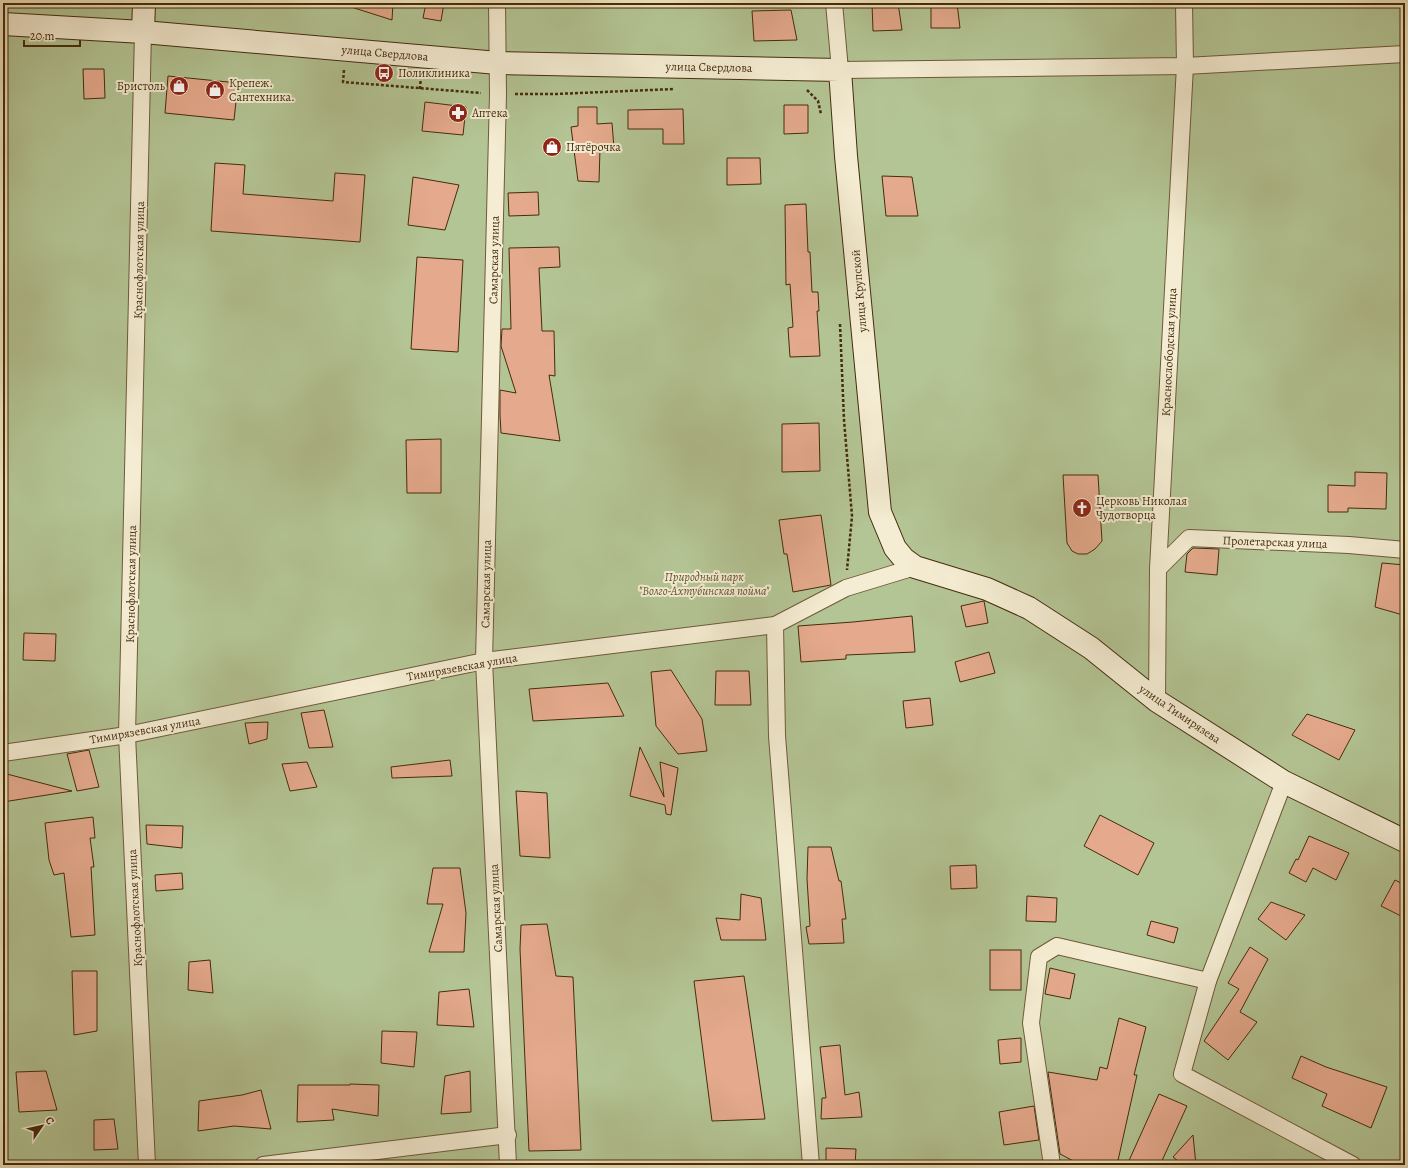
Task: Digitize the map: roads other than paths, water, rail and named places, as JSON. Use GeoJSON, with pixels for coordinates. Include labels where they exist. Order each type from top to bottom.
{"type":"FeatureCollection","features":[{"type":"Feature","properties":{"kind":"street","name":"Краснофлотская улица"},"geometry":{"type":"LineString","coordinates":[[144,3],[127,735],[147,1165]]}},
{"type":"Feature","properties":{"kind":"street","name":"Самарская улица"},"geometry":{"type":"LineString","coordinates":[[497,3],[498,94],[484,661],[508,1135],[508,1165]]}},
{"type":"Feature","properties":{"kind":"street","name":"улица Крупской"},"geometry":{"type":"LineString","coordinates":[[834,3],[846,156],[880,512],[896,548],[904,560],[915,567]]}},
{"type":"Feature","properties":{"kind":"street","name":"Краснослободская улица"},"geometry":{"type":"LineString","coordinates":[[1157,701],[1158,569],[1185,66],[1184,3]]}},
{"type":"Feature","properties":{"kind":"street","name":"улица Свердлова"},"geometry":{"type":"LineString","coordinates":[[3,24],[143,32],[498,63],[840,70]]}},
{"type":"Feature","properties":{"kind":"street"},"geometry":{"type":"LineString","coordinates":[[840,70],[1185,66],[1405,54]]}},
{"type":"Feature","properties":{"kind":"street","name":"Пролетарская улица"},"geometry":{"type":"LineString","coordinates":[[1158,569],[1189,538],[1349,545],[1405,550]]}},
{"type":"Feature","properties":{"kind":"street","name":"Тимирязевская улица"},"geometry":{"type":"LineString","coordinates":[[3,753],[127,735],[484,661],[775,625],[846,588],[915,567]]}},
{"type":"Feature","properties":{"kind":"street","name":"улица Тимирязева"},"geometry":{"type":"LineString","coordinates":[[915,567],[988,589],[1029,608],[1090,648],[1157,701],[1284,782],[1405,841]]}},
{"type":"Feature","properties":{"kind":"street"},"geometry":{"type":"LineString","coordinates":[[775,625],[777,736],[811,1165]]}},
{"type":"Feature","properties":{"kind":"street"},"geometry":{"type":"LineString","coordinates":[[1284,782],[1208,980],[1182,1074],[1353,1165]]}},
{"type":"Feature","properties":{"kind":"street"},"geometry":{"type":"LineString","coordinates":[[1052,1165],[1031,1023],[1039,957],[1057,946],[1208,980]]}},
{"type":"Feature","properties":{"kind":"street"},"geometry":{"type":"LineString","coordinates":[[263,1165],[508,1135]]}},
{"type":"Feature","properties":{"kind":"place","name":"Поликлиника"},"geometry":{"type":"Point","coordinates":[384,73]}},
{"type":"Feature","properties":{"kind":"place","name":"Бристоль"},"geometry":{"type":"Point","coordinates":[179,86]}},
{"type":"Feature","properties":{"kind":"place","name":"Крепеж. Сантехника."},"geometry":{"type":"Point","coordinates":[215,90]}},
{"type":"Feature","properties":{"kind":"place","name":"Аптека"},"geometry":{"type":"Point","coordinates":[458,113]}},
{"type":"Feature","properties":{"kind":"place","name":"Пятёрочка"},"geometry":{"type":"Point","coordinates":[552,147]}},
{"type":"Feature","properties":{"kind":"place","name":"Церковь Николая Чудотворца"},"geometry":{"type":"Point","coordinates":[1082,508]}},
{"type":"Feature","properties":{"kind":"park label","name":"Природный парк \"Волго-Ахтубинская пойма\""},"geometry":{"type":"Point","coordinates":[704,584]}}]}
